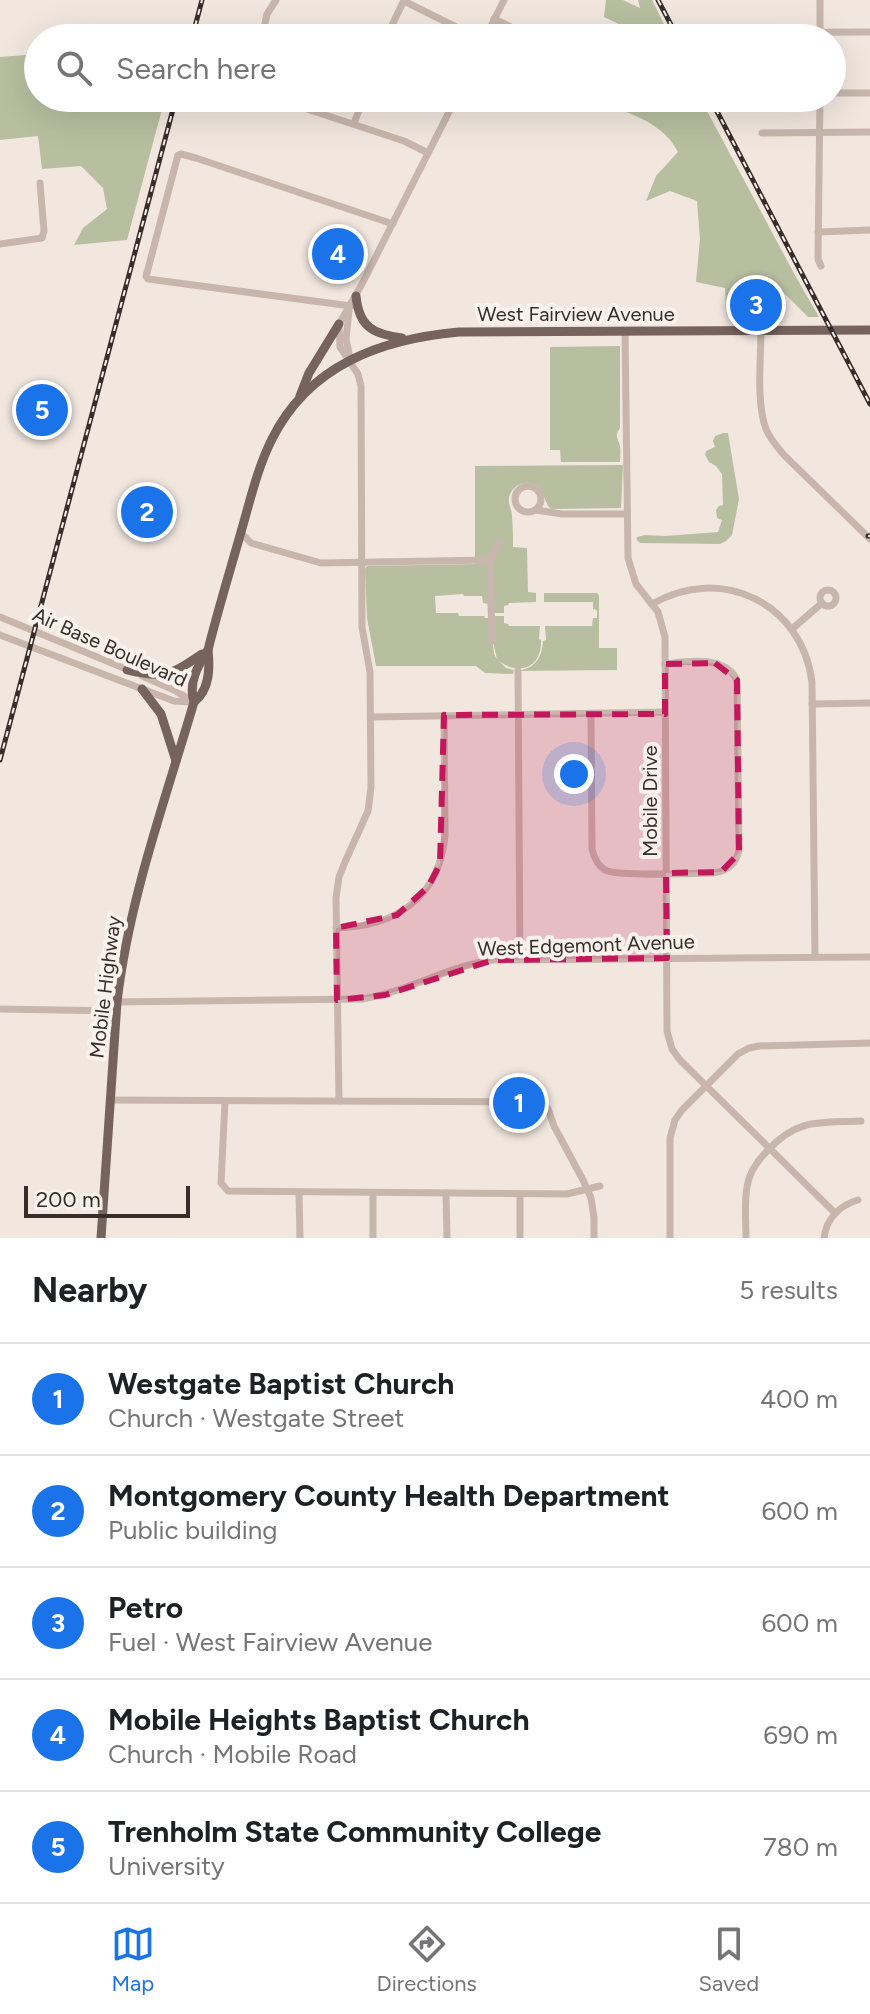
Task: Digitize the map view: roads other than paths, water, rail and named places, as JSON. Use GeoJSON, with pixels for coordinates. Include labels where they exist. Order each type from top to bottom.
{"type":"FeatureCollection","features":[{"type":"Feature","properties":{"kind":"main road"},"geometry":{"type":"LineString","coordinates":[[352,304],[370,329],[410,339]]}},
{"type":"Feature","properties":{"kind":"main road"},"geometry":{"type":"LineString","coordinates":[[299,399],[309,373],[339,324]]}},
{"type":"Feature","properties":{"kind":"main road","name":"West Fairview Avenue"},"geometry":{"type":"LineString","coordinates":[[299,399],[334,370],[383,346],[459,332],[870,330]]}},
{"type":"Feature","properties":{"kind":"main road","name":"Mobile Highway"},"geometry":{"type":"LineString","coordinates":[[101,1238],[117,1007],[133,909],[194,702],[190,691],[198,664],[208,650],[256,479],[283,419],[299,399]]}},
{"type":"Feature","properties":{"kind":"main road"},"geometry":{"type":"LineString","coordinates":[[127,670],[148,675],[169,674],[208,650]]}},
{"type":"Feature","properties":{"kind":"main road"},"geometry":{"type":"LineString","coordinates":[[142,689],[161,714],[176,762]]}},
{"type":"Feature","properties":{"kind":"street"},"geometry":{"type":"LineString","coordinates":[[265,24],[276,0]]}},
{"type":"Feature","properties":{"kind":"street"},"geometry":{"type":"LineString","coordinates":[[393,24],[404,0],[451,24]]}},
{"type":"Feature","properties":{"kind":"street"},"geometry":{"type":"LineString","coordinates":[[492,24],[504,0]]}},
{"type":"Feature","properties":{"kind":"street"},"geometry":{"type":"LineString","coordinates":[[820,0],[820,24]]}},
{"type":"Feature","properties":{"kind":"street"},"geometry":{"type":"LineString","coordinates":[[494,19],[505,24]]}},
{"type":"Feature","properties":{"kind":"street"},"geometry":{"type":"LineString","coordinates":[[846,33],[870,32]]}},
{"type":"Feature","properties":{"kind":"street"},"geometry":{"type":"LineString","coordinates":[[846,93],[870,93]]}},
{"type":"Feature","properties":{"kind":"street"},"geometry":{"type":"LineString","coordinates":[[317,112],[404,141],[428,153]]}},
{"type":"Feature","properties":{"kind":"street"},"geometry":{"type":"LineString","coordinates":[[354,123],[358,112]]}},
{"type":"Feature","properties":{"kind":"street"},"geometry":{"type":"LineString","coordinates":[[339,1101],[336,898],[339,877],[365,821],[370,801],[371,717],[370,672],[362,627],[361,386],[358,374],[340,347],[339,324],[449,112]]}},
{"type":"Feature","properties":{"kind":"street"},"geometry":{"type":"LineString","coordinates":[[820,112],[818,259],[821,266]]}},
{"type":"Feature","properties":{"kind":"street"},"geometry":{"type":"LineString","coordinates":[[762,133],[870,132]]}},
{"type":"Feature","properties":{"kind":"street"},"geometry":{"type":"LineString","coordinates":[[352,304],[146,278],[179,154],[393,224]]}},
{"type":"Feature","properties":{"kind":"street"},"geometry":{"type":"LineString","coordinates":[[0,244],[42,238],[40,183]]}},
{"type":"Feature","properties":{"kind":"street"},"geometry":{"type":"LineString","coordinates":[[818,232],[870,230]]}},
{"type":"Feature","properties":{"kind":"street"},"geometry":{"type":"LineString","coordinates":[[350,360],[346,339],[352,304]]}},
{"type":"Feature","properties":{"kind":"street"},"geometry":{"type":"LineString","coordinates":[[761,330],[761,404],[766,428],[784,455],[870,539]]}},
{"type":"Feature","properties":{"kind":"street","name":"Mobile Drive"},"geometry":{"type":"LineString","coordinates":[[625,331],[629,567],[636,584],[658,612],[663,627],[669,1042],[676,1055],[835,1213]]}},
{"type":"Feature","properties":{"kind":"street"},"geometry":{"type":"LineString","coordinates":[[536,510],[562,514],[627,514]]}},
{"type":"Feature","properties":{"kind":"street"},"geometry":{"type":"LineString","coordinates":[[241,533],[251,543],[318,563],[490,560]]}},
{"type":"Feature","properties":{"kind":"street"},"geometry":{"type":"LineString","coordinates":[[492,641],[490,560],[499,543]]}},
{"type":"Feature","properties":{"kind":"street"},"geometry":{"type":"LineString","coordinates":[[652,604],[688,590],[728,589],[765,603],[781,616],[797,636],[809,663],[812,682],[815,957]]}},
{"type":"Feature","properties":{"kind":"street"},"geometry":{"type":"LineString","coordinates":[[792,629],[822,603]]}},
{"type":"Feature","properties":{"kind":"street","name":"Air Base Boulevard"},"geometry":{"type":"LineString","coordinates":[[3,618],[174,690],[194,702]]}},
{"type":"Feature","properties":{"kind":"street","name":"Air Base Boulevard"},"geometry":{"type":"LineString","coordinates":[[1,635],[174,701],[194,702]]}},
{"type":"Feature","properties":{"kind":"street"},"geometry":{"type":"LineString","coordinates":[[591,714],[592,849],[595,860],[603,869],[613,873],[666,873],[719,872],[731,867],[736,860],[739,842],[737,680],[724,666],[706,662],[665,664]]}},
{"type":"Feature","properties":{"kind":"street"},"geometry":{"type":"LineString","coordinates":[[518,671],[520,959]]}},
{"type":"Feature","properties":{"kind":"street"},"geometry":{"type":"LineString","coordinates":[[812,704],[870,703]]}},
{"type":"Feature","properties":{"kind":"street"},"geometry":{"type":"LineString","coordinates":[[371,717],[665,712]]}},
{"type":"Feature","properties":{"kind":"street"},"geometry":{"type":"LineString","coordinates":[[336,928],[368,926],[397,915],[417,899],[435,874],[443,855],[445,836],[444,715]]}},
{"type":"Feature","properties":{"kind":"street","name":"West Edgemont Avenue"},"geometry":{"type":"LineString","coordinates":[[0,1009],[362,999],[385,995],[471,964],[493,960],[870,957]]}},
{"type":"Feature","properties":{"kind":"street"},"geometry":{"type":"LineString","coordinates":[[670,1238],[672,1127],[678,1115],[706,1085],[738,1054],[754,1047],[870,1043]]}},
{"type":"Feature","properties":{"kind":"street"},"geometry":{"type":"LineString","coordinates":[[110,1100],[541,1102],[547,1107],[587,1190],[593,1210],[594,1238]]}},
{"type":"Feature","properties":{"kind":"street"},"geometry":{"type":"LineString","coordinates":[[225,1101],[221,1183],[232,1192],[567,1194],[600,1186]]}},
{"type":"Feature","properties":{"kind":"street"},"geometry":{"type":"LineString","coordinates":[[746,1238],[749,1178],[754,1166],[770,1148],[799,1126],[861,1121]]}},
{"type":"Feature","properties":{"kind":"street"},"geometry":{"type":"LineString","coordinates":[[299,1193],[300,1238]]}},
{"type":"Feature","properties":{"kind":"street"},"geometry":{"type":"LineString","coordinates":[[373,1193],[373,1238]]}},
{"type":"Feature","properties":{"kind":"street"},"geometry":{"type":"LineString","coordinates":[[446,1193],[447,1238]]}},
{"type":"Feature","properties":{"kind":"street"},"geometry":{"type":"LineString","coordinates":[[520,1194],[520,1238]]}},
{"type":"Feature","properties":{"kind":"street"},"geometry":{"type":"LineString","coordinates":[[824,1238],[827,1224],[835,1213],[858,1200]]}},
{"type":"Feature","properties":{"kind":"railway"},"geometry":{"type":"LineString","coordinates":[[196,24],[202,0]]}},
{"type":"Feature","properties":{"kind":"railway"},"geometry":{"type":"LineString","coordinates":[[658,0],[671,24]]}},
{"type":"Feature","properties":{"kind":"railway"},"geometry":{"type":"LineString","coordinates":[[0,760],[172,112]]}},
{"type":"Feature","properties":{"kind":"railway"},"geometry":{"type":"LineString","coordinates":[[717,112],[870,404]]}},
{"type":"Feature","properties":{"kind":"place","name":"Mobile Heights Baptist Church"},"geometry":{"type":"Point","coordinates":[338,254]}},
{"type":"Feature","properties":{"kind":"place","name":"Petro"},"geometry":{"type":"Point","coordinates":[756,305]}},
{"type":"Feature","properties":{"kind":"place","name":"Trenholm State Community College"},"geometry":{"type":"Point","coordinates":[42,410]}},
{"type":"Feature","properties":{"kind":"place","name":"Montgomery County Health Department"},"geometry":{"type":"Point","coordinates":[147,512]}},
{"type":"Feature","properties":{"kind":"place","name":"Westgate Baptist Church"},"geometry":{"type":"Point","coordinates":[519,1103]}}]}
